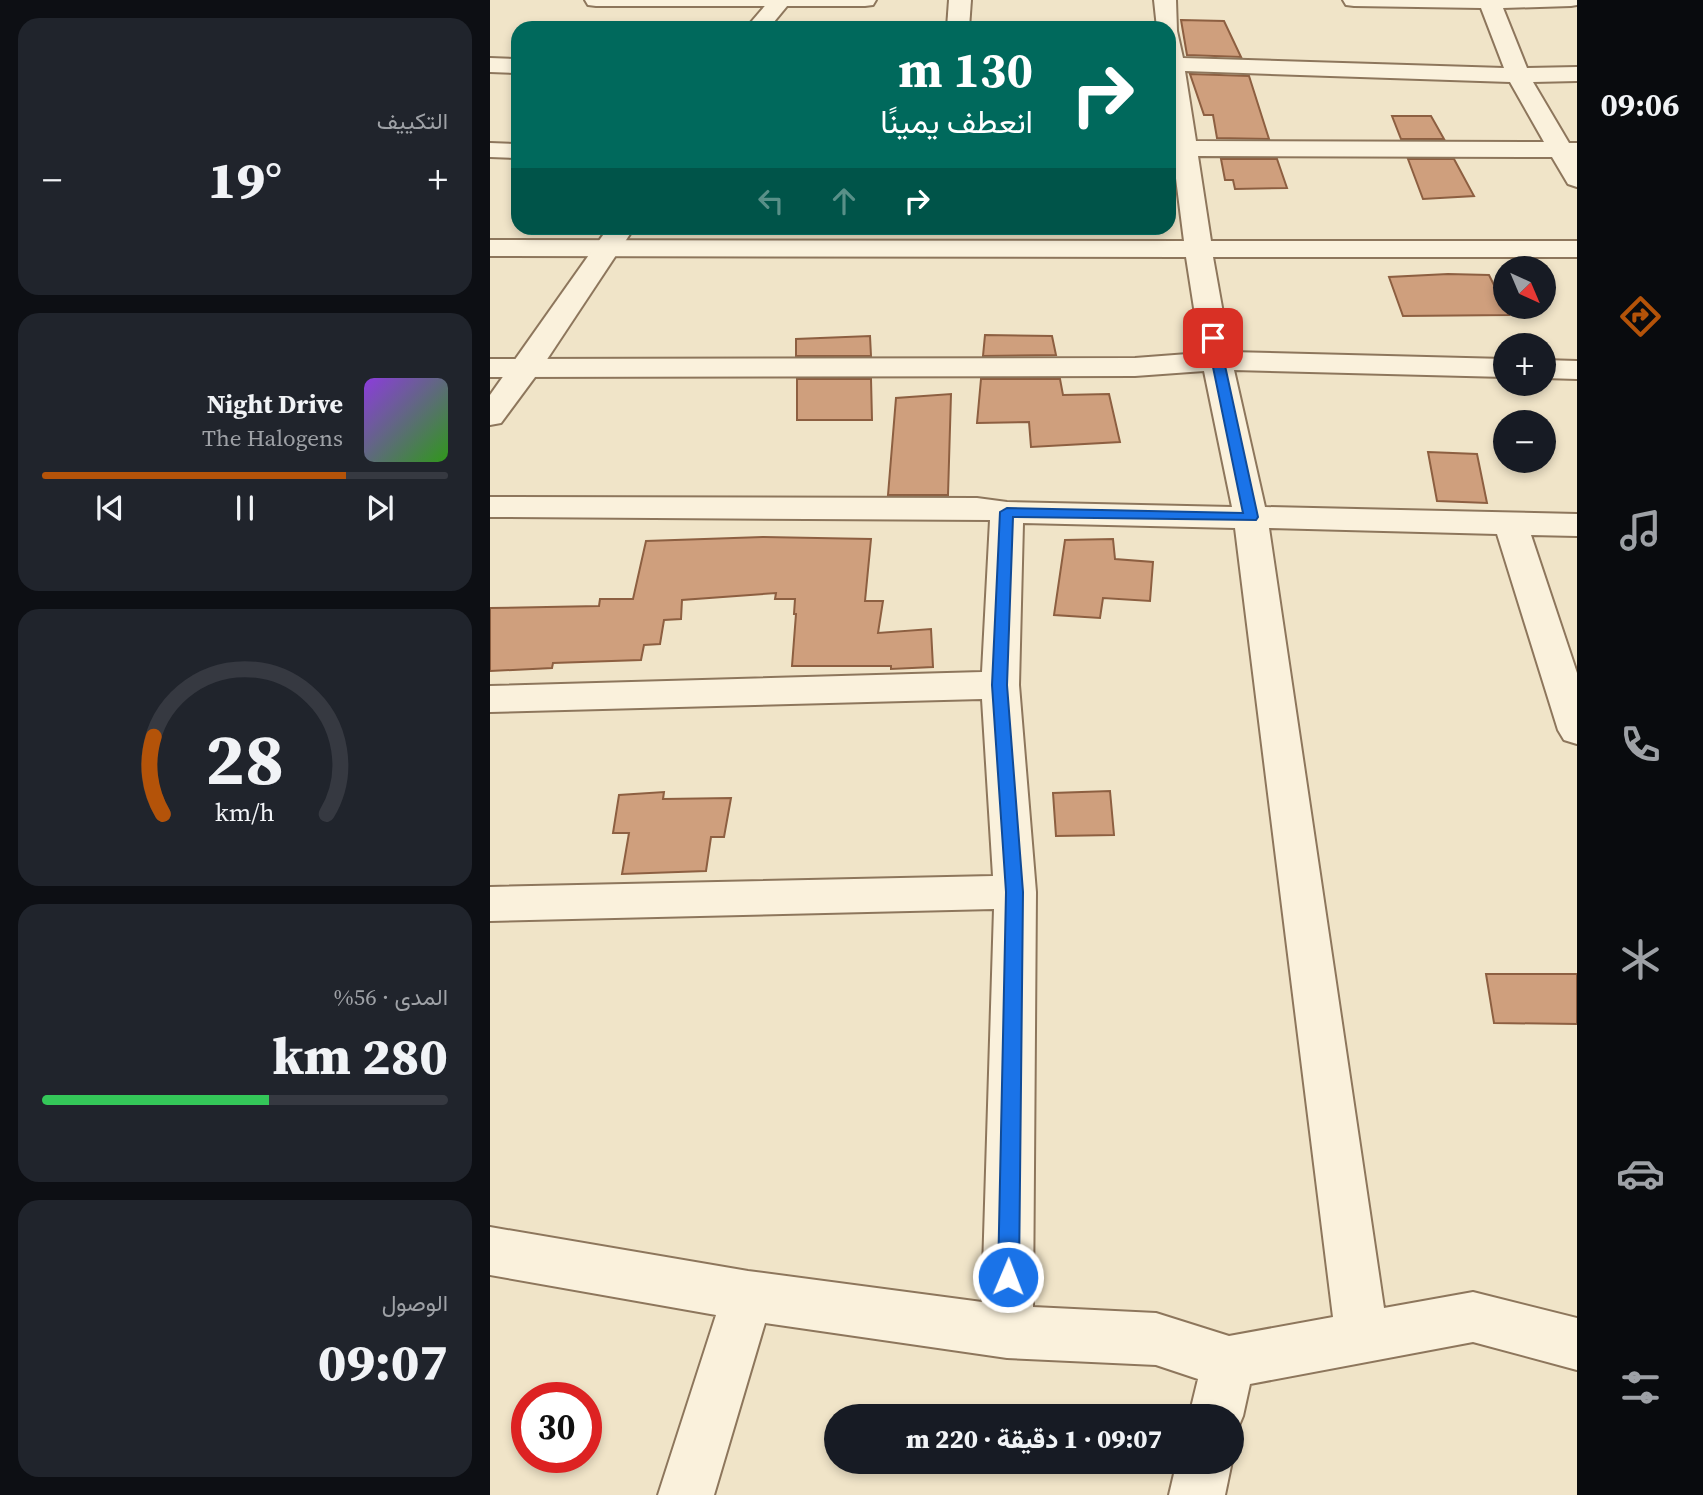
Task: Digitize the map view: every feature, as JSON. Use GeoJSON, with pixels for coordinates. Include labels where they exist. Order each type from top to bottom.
{"type":"FeatureCollection","features":[{"type":"Feature","properties":{"kind":"street"},"geometry":{"type":"LineString","coordinates":[[596,0],[865,0]]}},
{"type":"Feature","properties":{"kind":"street"},"geometry":{"type":"LineString","coordinates":[[763,21],[781,0]]}},
{"type":"Feature","properties":{"kind":"street"},"geometry":{"type":"LineString","coordinates":[[958,21],[960,0]]}},
{"type":"Feature","properties":{"kind":"street"},"geometry":{"type":"LineString","coordinates":[[1165,0],[1167,21]]}},
{"type":"Feature","properties":{"kind":"street"},"geometry":{"type":"LineString","coordinates":[[1354,0],[1571,0]]}},
{"type":"Feature","properties":{"kind":"street"},"geometry":{"type":"LineString","coordinates":[[1490,1],[1518,75],[1569,150],[1577,178]]}},
{"type":"Feature","properties":{"kind":"street"},"geometry":{"type":"LineString","coordinates":[[1176,64],[1518,75],[1577,74]]}},
{"type":"Feature","properties":{"kind":"street"},"geometry":{"type":"LineString","coordinates":[[490,65],[511,65]]}},
{"type":"Feature","properties":{"kind":"street"},"geometry":{"type":"LineString","coordinates":[[1362,1338],[1255,573],[1251,517],[1217,361],[1198,247],[1177,148],[1569,150]]}},
{"type":"Feature","properties":{"kind":"street"},"geometry":{"type":"LineString","coordinates":[[490,150],[511,150]]}},
{"type":"Feature","properties":{"kind":"street"},"geometry":{"type":"LineString","coordinates":[[490,248],[614,239],[952,239],[1198,247],[1577,249]]}},
{"type":"Feature","properties":{"kind":"street"},"geometry":{"type":"LineString","coordinates":[[490,416],[527,367],[614,239]]}},
{"type":"Feature","properties":{"kind":"street"},"geometry":{"type":"LineString","coordinates":[[490,368],[1135,368],[1217,361],[1493,368]]}},
{"type":"Feature","properties":{"kind":"street"},"geometry":{"type":"LineString","coordinates":[[1556,369],[1577,370]]}},
{"type":"Feature","properties":{"kind":"street"},"geometry":{"type":"LineString","coordinates":[[490,507],[977,508],[1007,512],[1577,525]]}},
{"type":"Feature","properties":{"kind":"street"},"geometry":{"type":"LineString","coordinates":[[1007,512],[1000,685],[1014,892],[1007,1332]]}},
{"type":"Feature","properties":{"kind":"street"},"geometry":{"type":"LineString","coordinates":[[1511,525],[1576,720]]}},
{"type":"Feature","properties":{"kind":"street"},"geometry":{"type":"LineString","coordinates":[[490,699],[1000,685]]}},
{"type":"Feature","properties":{"kind":"street"},"geometry":{"type":"LineString","coordinates":[[490,904],[1014,892]]}},
{"type":"Feature","properties":{"kind":"street"},"geometry":{"type":"LineString","coordinates":[[490,1251],[748,1296],[940,1324],[1073,1337],[1156,1339],[1229,1362],[1473,1317],[1577,1345]]}},
{"type":"Feature","properties":{"kind":"street"},"geometry":{"type":"LineString","coordinates":[[686,1495],[748,1296]]}},
{"type":"Feature","properties":{"kind":"street"},"geometry":{"type":"LineString","coordinates":[[1219,1404],[1229,1362]]}},
{"type":"Feature","properties":{"kind":"street"},"geometry":{"type":"LineString","coordinates":[[1197,1495],[1202,1474]]}},
{"type":"Feature","properties":{"kind":"building"},"geometry":{"type":"Polygon","coordinates":[[[1181,20],[1224,21],[1241,57],[1187,55],[1181,20]]]}},
{"type":"Feature","properties":{"kind":"building"},"geometry":{"type":"Polygon","coordinates":[[[1190,74],[1249,76],[1269,139],[1217,138],[1213,115],[1204,115],[1190,74]]]}},
{"type":"Feature","properties":{"kind":"building"},"geometry":{"type":"Polygon","coordinates":[[[1392,116],[1431,116],[1444,139],[1401,139],[1392,116]]]}},
{"type":"Feature","properties":{"kind":"building"},"geometry":{"type":"Polygon","coordinates":[[[1221,159],[1277,159],[1287,188],[1235,189],[1233,180],[1225,180],[1221,159]]]}},
{"type":"Feature","properties":{"kind":"building"},"geometry":{"type":"Polygon","coordinates":[[[1408,159],[1454,159],[1474,196],[1423,199],[1408,159]]]}},
{"type":"Feature","properties":{"kind":"building"},"geometry":{"type":"Polygon","coordinates":[[[1489,275],[1493,283],[1493,315],[1403,316],[1389,277],[1489,275]]]}},
{"type":"Feature","properties":{"kind":"building"},"geometry":{"type":"Polygon","coordinates":[[[985,335],[1052,336],[1056,355],[983,356],[985,335]]]}},
{"type":"Feature","properties":{"kind":"building"},"geometry":{"type":"Polygon","coordinates":[[[870,336],[871,356],[796,356],[796,339],[870,336]]]}},
{"type":"Feature","properties":{"kind":"building"},"geometry":{"type":"Polygon","coordinates":[[[797,379],[871,379],[872,420],[797,420],[797,379]]]}},
{"type":"Feature","properties":{"kind":"building"},"geometry":{"type":"Polygon","coordinates":[[[981,379],[1060,379],[1063,395],[1109,394],[1120,442],[1031,447],[1029,422],[977,423],[981,379]]]}},
{"type":"Feature","properties":{"kind":"building"},"geometry":{"type":"Polygon","coordinates":[[[951,394],[948,495],[888,495],[896,398],[951,394]]]}},
{"type":"Feature","properties":{"kind":"building"},"geometry":{"type":"Polygon","coordinates":[[[1428,452],[1477,454],[1487,503],[1437,501],[1428,452]]]}},
{"type":"Feature","properties":{"kind":"building"},"geometry":{"type":"Polygon","coordinates":[[[763,537],[871,539],[865,601],[883,601],[878,633],[931,629],[933,667],[891,669],[891,666],[792,666],[795,599],[775,599],[776,593],[682,600],[681,619],[664,620],[660,644],[644,645],[641,660],[553,663],[552,668],[490,671],[490,608],[599,606],[600,599],[633,599],[646,541],[763,537]]]}},
{"type":"Feature","properties":{"kind":"building"},"geometry":{"type":"Polygon","coordinates":[[[1113,539],[1115,559],[1153,562],[1150,601],[1103,598],[1100,618],[1054,615],[1065,540],[1113,539]]]}},
{"type":"Feature","properties":{"kind":"building"},"geometry":{"type":"Polygon","coordinates":[[[1110,791],[1114,835],[1056,836],[1053,793],[1110,791]]]}},
{"type":"Feature","properties":{"kind":"building"},"geometry":{"type":"Polygon","coordinates":[[[664,792],[663,799],[731,798],[724,837],[711,837],[706,871],[622,874],[629,833],[613,833],[619,795],[664,792]]]}},
{"type":"Feature","properties":{"kind":"building"},"geometry":{"type":"Polygon","coordinates":[[[1486,974],[1577,974],[1577,1024],[1494,1023],[1486,974]]]}},
{"type":"Feature","properties":{"kind":"route"},"geometry":{"type":"LineString","coordinates":[[1008,1277],[1014,892],[1000,685],[1007,512],[1251,517],[1213,338]]}}]}
